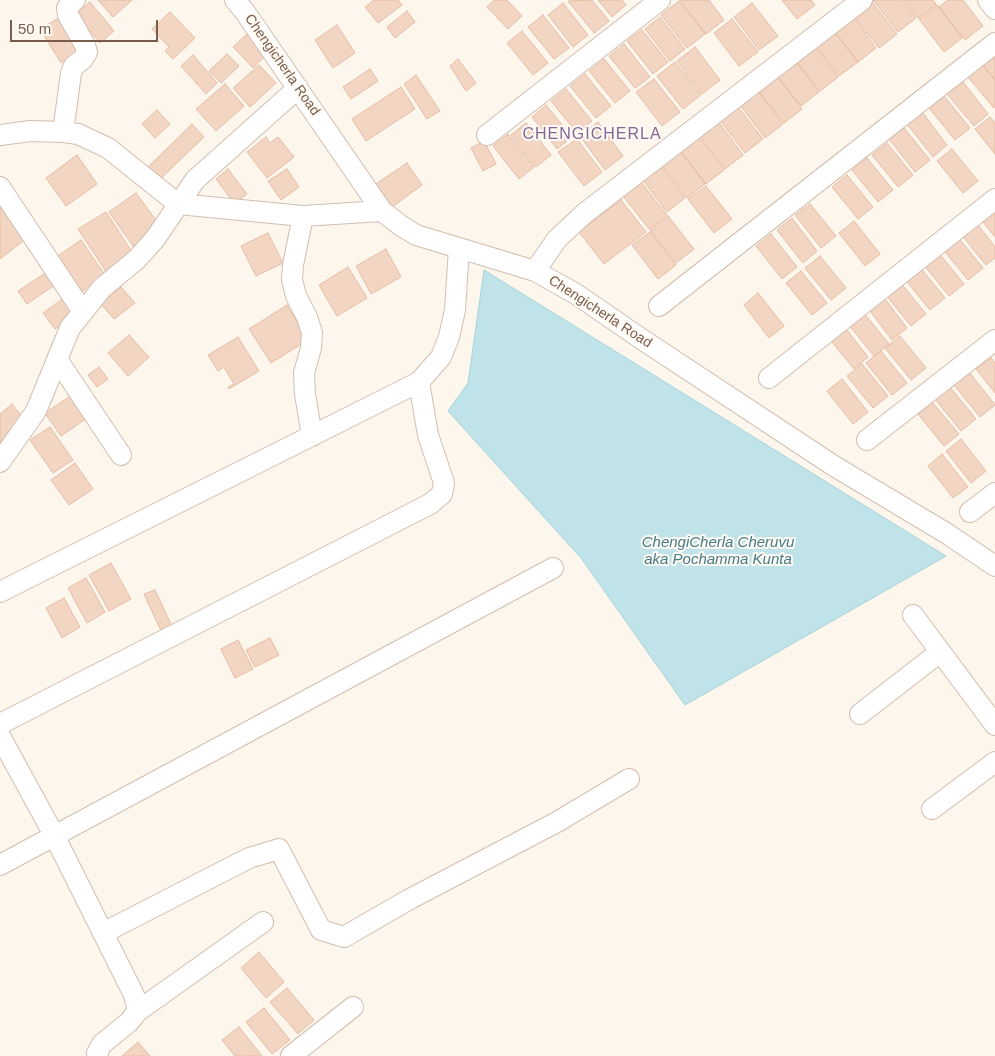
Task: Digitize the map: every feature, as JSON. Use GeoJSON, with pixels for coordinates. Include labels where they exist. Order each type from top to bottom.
{"type":"FeatureCollection","features":[{"type":"Feature","properties":{"kind":"street"},"geometry":{"type":"LineString","coordinates":[[63,132],[71,73],[74,66],[87,52],[86,45],[68,15],[67,8],[74,0]]}},
{"type":"Feature","properties":{"kind":"street","name":"Chengicherla Road"},"geometry":{"type":"LineString","coordinates":[[235,0],[246,12],[382,211],[400,225],[416,235],[534,271],[576,294],[834,466],[946,532],[995,566]]}},
{"type":"Feature","properties":{"kind":"street"},"geometry":{"type":"LineString","coordinates":[[487,135],[660,0]]}},
{"type":"Feature","properties":{"kind":"street"},"geometry":{"type":"LineString","coordinates":[[534,271],[557,239],[585,213],[862,0]]}},
{"type":"Feature","properties":{"kind":"street"},"geometry":{"type":"LineString","coordinates":[[988,0],[995,9]]}},
{"type":"Feature","properties":{"kind":"street"},"geometry":{"type":"LineString","coordinates":[[659,306],[995,43]]}},
{"type":"Feature","properties":{"kind":"street"},"geometry":{"type":"LineString","coordinates":[[0,462],[36,411],[70,328],[102,288],[136,260],[155,239],[195,180],[298,88]]}},
{"type":"Feature","properties":{"kind":"street"},"geometry":{"type":"LineString","coordinates":[[0,135],[30,131],[78,134],[108,148],[178,204],[303,216],[382,211]]}},
{"type":"Feature","properties":{"kind":"street"},"geometry":{"type":"LineString","coordinates":[[0,187],[83,312]]}},
{"type":"Feature","properties":{"kind":"street"},"geometry":{"type":"LineString","coordinates":[[769,378],[995,199]]}},
{"type":"Feature","properties":{"kind":"street"},"geometry":{"type":"LineString","coordinates":[[303,216],[293,265],[292,280],[296,296],[307,317],[312,333],[311,348],[304,373],[305,394],[312,436]]}},
{"type":"Feature","properties":{"kind":"street"},"geometry":{"type":"LineString","coordinates":[[0,592],[419,382],[441,357],[449,338],[455,310],[459,248]]}},
{"type":"Feature","properties":{"kind":"street"},"geometry":{"type":"LineString","coordinates":[[867,440],[995,340]]}},
{"type":"Feature","properties":{"kind":"street"},"geometry":{"type":"LineString","coordinates":[[57,359],[121,455]]}},
{"type":"Feature","properties":{"kind":"street"},"geometry":{"type":"LineString","coordinates":[[0,724],[430,504],[442,494],[444,483],[428,435],[419,382]]}},
{"type":"Feature","properties":{"kind":"street"},"geometry":{"type":"LineString","coordinates":[[970,512],[995,493]]}},
{"type":"Feature","properties":{"kind":"street"},"geometry":{"type":"LineString","coordinates":[[0,865],[553,568]]}},
{"type":"Feature","properties":{"kind":"street"},"geometry":{"type":"LineString","coordinates":[[912,615],[995,725]]}},
{"type":"Feature","properties":{"kind":"street"},"geometry":{"type":"LineString","coordinates":[[860,714],[940,652]]}},
{"type":"Feature","properties":{"kind":"street"},"geometry":{"type":"LineString","coordinates":[[0,736],[54,835],[134,994],[138,1011]]}},
{"type":"Feature","properties":{"kind":"street"},"geometry":{"type":"LineString","coordinates":[[932,809],[995,762]]}},
{"type":"Feature","properties":{"kind":"street"},"geometry":{"type":"LineString","coordinates":[[103,933],[249,858],[279,849],[321,930],[344,937],[408,900],[556,822],[629,779]]}},
{"type":"Feature","properties":{"kind":"street"},"geometry":{"type":"LineString","coordinates":[[98,1056],[102,1044],[129,1022],[138,1011],[263,922]]}},
{"type":"Feature","properties":{"kind":"street"},"geometry":{"type":"LineString","coordinates":[[291,1056],[353,1007]]}},
{"type":"Feature","properties":{"kind":"water","name":"ChengiCherla Cheruvu aka Pochamma Kunta"},"geometry":{"type":"Polygon","coordinates":[[[484,270],[946,556],[685,705],[581,558],[448,411],[468,383],[484,270]]]}},
{"type":"Feature","properties":{"kind":"building"},"geometry":{"type":"Polygon","coordinates":[[[98,0],[132,0],[113,17],[98,0]]]}},
{"type":"Feature","properties":{"kind":"building"},"geometry":{"type":"Polygon","coordinates":[[[374,0],[398,0],[402,5],[378,23],[365,7],[374,0]]]}},
{"type":"Feature","properties":{"kind":"building"},"geometry":{"type":"Polygon","coordinates":[[[494,0],[507,0],[522,16],[508,29],[487,7],[494,0]]]}},
{"type":"Feature","properties":{"kind":"building"},"geometry":{"type":"Polygon","coordinates":[[[592,0],[609,21],[594,33],[568,1],[592,0]]]}},
{"type":"Feature","properties":{"kind":"building"},"geometry":{"type":"Polygon","coordinates":[[[598,0],[622,0],[626,5],[612,17],[598,0]]]}},
{"type":"Feature","properties":{"kind":"building"},"geometry":{"type":"Polygon","coordinates":[[[680,0],[709,0],[724,20],[706,34],[680,0]]]}},
{"type":"Feature","properties":{"kind":"building"},"geometry":{"type":"Polygon","coordinates":[[[782,0],[811,0],[815,5],[797,19],[782,0]]]}},
{"type":"Feature","properties":{"kind":"building"},"geometry":{"type":"Polygon","coordinates":[[[873,0],[902,0],[916,18],[898,32],[873,0]]]}},
{"type":"Feature","properties":{"kind":"building"},"geometry":{"type":"Polygon","coordinates":[[[904,0],[933,0],[936,4],[918,18],[904,0]]]}},
{"type":"Feature","properties":{"kind":"building"},"geometry":{"type":"Polygon","coordinates":[[[948,0],[963,0],[983,26],[965,40],[939,7],[948,0]]]}},
{"type":"Feature","properties":{"kind":"building"},"geometry":{"type":"Polygon","coordinates":[[[679,1],[705,34],[687,48],[661,15],[679,1]]]}},
{"type":"Feature","properties":{"kind":"building"},"geometry":{"type":"Polygon","coordinates":[[[871,1],[897,34],[879,48],[853,15],[871,1]]]}},
{"type":"Feature","properties":{"kind":"building"},"geometry":{"type":"Polygon","coordinates":[[[90,2],[114,31],[100,43],[76,14],[90,2]]]}},
{"type":"Feature","properties":{"kind":"building"},"geometry":{"type":"Polygon","coordinates":[[[563,3],[588,35],[573,47],[548,15],[563,3]]]}},
{"type":"Feature","properties":{"kind":"building"},"geometry":{"type":"Polygon","coordinates":[[[752,3],[778,36],[759,50],[734,17],[752,3]]]}},
{"type":"Feature","properties":{"kind":"building"},"geometry":{"type":"Polygon","coordinates":[[[937,5],[962,38],[944,52],[919,19],[937,5]]]}},
{"type":"Feature","properties":{"kind":"building"},"geometry":{"type":"Polygon","coordinates":[[[407,11],[415,22],[395,38],[387,27],[407,11]]]}},
{"type":"Feature","properties":{"kind":"building"},"geometry":{"type":"Polygon","coordinates":[[[170,12],[195,38],[173,59],[165,51],[169,47],[152,29],[170,12]]]}},
{"type":"Feature","properties":{"kind":"building"},"geometry":{"type":"Polygon","coordinates":[[[851,14],[876,48],[858,62],[832,28],[851,14]]]}},
{"type":"Feature","properties":{"kind":"building"},"geometry":{"type":"Polygon","coordinates":[[[543,15],[569,48],[554,59],[528,27],[543,15]]]}},
{"type":"Feature","properties":{"kind":"building"},"geometry":{"type":"Polygon","coordinates":[[[62,16],[82,49],[61,63],[40,29],[62,16]]]}},
{"type":"Feature","properties":{"kind":"building"},"geometry":{"type":"Polygon","coordinates":[[[660,17],[685,49],[670,61],[645,29],[660,17]]]}},
{"type":"Feature","properties":{"kind":"building"},"geometry":{"type":"Polygon","coordinates":[[[732,19],[758,52],[739,66],[714,33],[732,19]]]}},
{"type":"Feature","properties":{"kind":"building"},"geometry":{"type":"Polygon","coordinates":[[[337,25],[355,53],[333,68],[315,40],[337,25]]]}},
{"type":"Feature","properties":{"kind":"building"},"geometry":{"type":"Polygon","coordinates":[[[832,29],[858,62],[839,76],[814,43],[832,29]]]}},
{"type":"Feature","properties":{"kind":"building"},"geometry":{"type":"Polygon","coordinates":[[[642,30],[668,62],[653,74],[627,41],[642,30]]]}},
{"type":"Feature","properties":{"kind":"building"},"geometry":{"type":"Polygon","coordinates":[[[522,31],[548,63],[533,75],[507,43],[522,31]]]}},
{"type":"Feature","properties":{"kind":"building"},"geometry":{"type":"Polygon","coordinates":[[[247,34],[267,54],[253,68],[233,47],[247,34]]]}},
{"type":"Feature","properties":{"kind":"building"},"geometry":{"type":"Polygon","coordinates":[[[624,44],[650,77],[635,88],[609,56],[624,44]]]}},
{"type":"Feature","properties":{"kind":"building"},"geometry":{"type":"Polygon","coordinates":[[[813,44],[838,77],[820,91],[794,58],[813,44]]]}},
{"type":"Feature","properties":{"kind":"building"},"geometry":{"type":"Polygon","coordinates":[[[695,47],[720,80],[702,94],[677,61],[695,47]]]}},
{"type":"Feature","properties":{"kind":"building"},"geometry":{"type":"Polygon","coordinates":[[[995,52],[995,80],[981,63],[995,52]]]}},
{"type":"Feature","properties":{"kind":"building"},"geometry":{"type":"Polygon","coordinates":[[[227,54],[239,66],[221,83],[209,71],[227,54]]]}},
{"type":"Feature","properties":{"kind":"building"},"geometry":{"type":"Polygon","coordinates":[[[193,55],[217,83],[206,94],[181,66],[193,55]]]}},
{"type":"Feature","properties":{"kind":"building"},"geometry":{"type":"Polygon","coordinates":[[[458,59],[476,83],[466,91],[450,66],[458,59]]]}},
{"type":"Feature","properties":{"kind":"building"},"geometry":{"type":"Polygon","coordinates":[[[604,59],[630,91],[615,103],[589,71],[604,59]]]}},
{"type":"Feature","properties":{"kind":"building"},"geometry":{"type":"Polygon","coordinates":[[[794,59],[819,92],[801,106],[775,73],[794,59]]]}},
{"type":"Feature","properties":{"kind":"building"},"geometry":{"type":"Polygon","coordinates":[[[675,62],[701,95],[683,109],[657,76],[675,62]]]}},
{"type":"Feature","properties":{"kind":"building"},"geometry":{"type":"Polygon","coordinates":[[[982,64],[995,80],[994,108],[967,76],[982,64]]]}},
{"type":"Feature","properties":{"kind":"building"},"geometry":{"type":"Polygon","coordinates":[[[259,65],[276,83],[250,107],[233,88],[259,65]]]}},
{"type":"Feature","properties":{"kind":"building"},"geometry":{"type":"Polygon","coordinates":[[[370,69],[378,81],[351,99],[343,87],[370,69]]]}},
{"type":"Feature","properties":{"kind":"building"},"geometry":{"type":"Polygon","coordinates":[[[585,74],[611,106],[596,118],[570,86],[585,74]]]}},
{"type":"Feature","properties":{"kind":"building"},"geometry":{"type":"Polygon","coordinates":[[[416,75],[440,111],[427,119],[404,84],[416,75]]]}},
{"type":"Feature","properties":{"kind":"building"},"geometry":{"type":"Polygon","coordinates":[[[777,76],[802,109],[784,123],[758,90],[777,76]]]}},
{"type":"Feature","properties":{"kind":"building"},"geometry":{"type":"Polygon","coordinates":[[[654,79],[680,112],[662,126],[636,92],[654,79]]]}},
{"type":"Feature","properties":{"kind":"building"},"geometry":{"type":"Polygon","coordinates":[[[963,82],[988,114],[974,126],[947,94],[963,82]]]}},
{"type":"Feature","properties":{"kind":"building"},"geometry":{"type":"Polygon","coordinates":[[[225,84],[244,106],[216,131],[196,109],[225,84]]]}},
{"type":"Feature","properties":{"kind":"building"},"geometry":{"type":"Polygon","coordinates":[[[401,87],[415,109],[366,141],[352,119],[401,87]]]}},
{"type":"Feature","properties":{"kind":"building"},"geometry":{"type":"Polygon","coordinates":[[[566,89],[592,121],[577,133],[551,101],[566,89]]]}},
{"type":"Feature","properties":{"kind":"building"},"geometry":{"type":"Polygon","coordinates":[[[757,90],[783,124],[765,138],[739,104],[757,90]]]}},
{"type":"Feature","properties":{"kind":"building"},"geometry":{"type":"Polygon","coordinates":[[[944,96],[970,128],[955,140],[929,108],[944,96]]]}},
{"type":"Feature","properties":{"kind":"building"},"geometry":{"type":"Polygon","coordinates":[[[546,105],[572,137],[557,149],[532,117],[546,105]]]}},
{"type":"Feature","properties":{"kind":"building"},"geometry":{"type":"Polygon","coordinates":[[[737,106],[763,139],[745,153],[719,119],[737,106]]]}},
{"type":"Feature","properties":{"kind":"building"},"geometry":{"type":"Polygon","coordinates":[[[157,110],[170,124],[155,138],[142,124],[157,110]]]}},
{"type":"Feature","properties":{"kind":"building"},"geometry":{"type":"Polygon","coordinates":[[[922,112],[947,145],[933,157],[907,124],[922,112]]]}},
{"type":"Feature","properties":{"kind":"building"},"geometry":{"type":"Polygon","coordinates":[[[990,117],[995,123],[995,154],[975,129],[990,117]]]}},
{"type":"Feature","properties":{"kind":"building"},"geometry":{"type":"Polygon","coordinates":[[[718,121],[743,155],[725,169],[699,135],[718,121]]]}},
{"type":"Feature","properties":{"kind":"building"},"geometry":{"type":"Polygon","coordinates":[[[598,122],[623,156],[605,170],[580,136],[598,122]]]}},
{"type":"Feature","properties":{"kind":"building"},"geometry":{"type":"Polygon","coordinates":[[[526,123],[551,155],[536,167],[511,135],[526,123]]]}},
{"type":"Feature","properties":{"kind":"building"},"geometry":{"type":"Polygon","coordinates":[[[192,124],[204,137],[155,184],[143,172],[192,124]]]}},
{"type":"Feature","properties":{"kind":"building"},"geometry":{"type":"Polygon","coordinates":[[[904,128],[930,160],[915,172],[889,139],[904,128]]]}},
{"type":"Feature","properties":{"kind":"building"},"geometry":{"type":"Polygon","coordinates":[[[508,134],[534,167],[519,179],[493,146],[508,134]]]}},
{"type":"Feature","properties":{"kind":"building"},"geometry":{"type":"Polygon","coordinates":[[[698,136],[724,170],[706,184],[680,150],[698,136]]]}},
{"type":"Feature","properties":{"kind":"building"},"geometry":{"type":"Polygon","coordinates":[[[266,137],[270,143],[278,137],[294,157],[267,178],[247,152],[266,137]]]}},
{"type":"Feature","properties":{"kind":"building"},"geometry":{"type":"Polygon","coordinates":[[[577,139],[602,172],[584,186],[558,152],[577,139]]]}},
{"type":"Feature","properties":{"kind":"building"},"geometry":{"type":"Polygon","coordinates":[[[484,141],[496,164],[483,171],[471,148],[484,141]]]}},
{"type":"Feature","properties":{"kind":"building"},"geometry":{"type":"Polygon","coordinates":[[[887,143],[913,175],[898,187],[872,155],[887,143]]]}},
{"type":"Feature","properties":{"kind":"building"},"geometry":{"type":"Polygon","coordinates":[[[952,149],[978,181],[963,193],[937,161],[952,149]]]}},
{"type":"Feature","properties":{"kind":"building"},"geometry":{"type":"Polygon","coordinates":[[[680,150],[705,184],[687,198],[661,164],[680,150]]]}},
{"type":"Feature","properties":{"kind":"building"},"geometry":{"type":"Polygon","coordinates":[[[77,155],[97,184],[66,206],[46,178],[77,155]]]}},
{"type":"Feature","properties":{"kind":"building"},"geometry":{"type":"Polygon","coordinates":[[[867,158],[893,190],[878,202],[852,170],[867,158]]]}},
{"type":"Feature","properties":{"kind":"building"},"geometry":{"type":"Polygon","coordinates":[[[407,163],[422,185],[392,207],[376,184],[407,163]]]}},
{"type":"Feature","properties":{"kind":"building"},"geometry":{"type":"Polygon","coordinates":[[[660,165],[685,198],[667,212],[642,179],[660,165]]]}},
{"type":"Feature","properties":{"kind":"building"},"geometry":{"type":"Polygon","coordinates":[[[228,169],[247,194],[234,203],[216,179],[228,169]]]}},
{"type":"Feature","properties":{"kind":"building"},"geometry":{"type":"Polygon","coordinates":[[[287,169],[299,187],[281,200],[268,181],[287,169]]]}},
{"type":"Feature","properties":{"kind":"building"},"geometry":{"type":"Polygon","coordinates":[[[847,175],[873,207],[858,219],[832,187],[847,175]]]}},
{"type":"Feature","properties":{"kind":"building"},"geometry":{"type":"Polygon","coordinates":[[[641,182],[667,215],[649,229],[623,196],[641,182]]]}},
{"type":"Feature","properties":{"kind":"building"},"geometry":{"type":"Polygon","coordinates":[[[706,186],[732,219],[714,233],[688,199],[706,186]]]}},
{"type":"Feature","properties":{"kind":"building"},"geometry":{"type":"Polygon","coordinates":[[[136,193],[161,227],[133,246],[109,212],[136,193]]]}},
{"type":"Feature","properties":{"kind":"building"},"geometry":{"type":"Polygon","coordinates":[[[621,200],[646,232],[604,264],[579,232],[621,200]]]}},
{"type":"Feature","properties":{"kind":"building"},"geometry":{"type":"Polygon","coordinates":[[[810,204],[836,236],[821,248],[795,215],[810,204]]]}},
{"type":"Feature","properties":{"kind":"building"},"geometry":{"type":"Polygon","coordinates":[[[3,205],[28,237],[0,259],[0,207],[3,205]]]}},
{"type":"Feature","properties":{"kind":"building"},"geometry":{"type":"Polygon","coordinates":[[[995,206],[995,237],[979,217],[995,206]]]}},
{"type":"Feature","properties":{"kind":"building"},"geometry":{"type":"Polygon","coordinates":[[[106,212],[134,255],[107,273],[78,229],[106,212]]]}},
{"type":"Feature","properties":{"kind":"building"},"geometry":{"type":"Polygon","coordinates":[[[668,216],[694,249],[676,263],[650,230],[668,216]]]}},
{"type":"Feature","properties":{"kind":"building"},"geometry":{"type":"Polygon","coordinates":[[[792,218],[817,251],[803,263],[777,230],[792,218]]]}},
{"type":"Feature","properties":{"kind":"building"},"geometry":{"type":"Polygon","coordinates":[[[854,221],[880,254],[865,266],[839,233],[854,221]]]}},
{"type":"Feature","properties":{"kind":"building"},"geometry":{"type":"Polygon","coordinates":[[[975,221],[995,247],[995,258],[986,265],[960,233],[975,221]]]}},
{"type":"Feature","properties":{"kind":"building"},"geometry":{"type":"Polygon","coordinates":[[[650,232],[676,265],[658,279],[632,245],[650,232]]]}},
{"type":"Feature","properties":{"kind":"building"},"geometry":{"type":"Polygon","coordinates":[[[268,233],[283,263],[256,276],[241,246],[268,233]]]}},
{"type":"Feature","properties":{"kind":"building"},"geometry":{"type":"Polygon","coordinates":[[[771,234],[797,267],[782,279],[756,246],[771,234]]]}},
{"type":"Feature","properties":{"kind":"building"},"geometry":{"type":"Polygon","coordinates":[[[957,236],[983,268],[968,280],[942,248],[957,236]]]}},
{"type":"Feature","properties":{"kind":"building"},"geometry":{"type":"Polygon","coordinates":[[[81,240],[105,275],[80,293],[55,258],[81,240]]]}},
{"type":"Feature","properties":{"kind":"building"},"geometry":{"type":"Polygon","coordinates":[[[386,249],[401,277],[371,294],[356,266],[386,249]]]}},
{"type":"Feature","properties":{"kind":"building"},"geometry":{"type":"Polygon","coordinates":[[[938,252],[964,284],[949,296],[923,264],[938,252]]]}},
{"type":"Feature","properties":{"kind":"building"},"geometry":{"type":"Polygon","coordinates":[[[820,256],[846,288],[831,300],[805,268],[820,256]]]}},
{"type":"Feature","properties":{"kind":"building"},"geometry":{"type":"Polygon","coordinates":[[[919,266],[945,298],[930,310],[904,278],[919,266]]]}},
{"type":"Feature","properties":{"kind":"building"},"geometry":{"type":"Polygon","coordinates":[[[348,267],[367,298],[337,316],[319,285],[348,267]]]}},
{"type":"Feature","properties":{"kind":"building"},"geometry":{"type":"Polygon","coordinates":[[[801,271],[827,303],[812,315],[786,283],[801,271]]]}},
{"type":"Feature","properties":{"kind":"building"},"geometry":{"type":"Polygon","coordinates":[[[47,272],[56,284],[27,304],[18,291],[47,272]]]}},
{"type":"Feature","properties":{"kind":"building"},"geometry":{"type":"Polygon","coordinates":[[[900,282],[926,314],[911,326],[885,294],[900,282]]]}},
{"type":"Feature","properties":{"kind":"building"},"geometry":{"type":"Polygon","coordinates":[[[121,287],[135,303],[114,319],[101,304],[121,287]]]}},
{"type":"Feature","properties":{"kind":"building"},"geometry":{"type":"Polygon","coordinates":[[[758,293],[784,326],[769,338],[744,305],[758,293]]]}},
{"type":"Feature","properties":{"kind":"building"},"geometry":{"type":"Polygon","coordinates":[[[882,295],[907,328],[892,340],[867,307],[882,295]]]}},
{"type":"Feature","properties":{"kind":"building"},"geometry":{"type":"Polygon","coordinates":[[[65,297],[77,313],[55,329],[43,313],[65,297]]]}},
{"type":"Feature","properties":{"kind":"building"},"geometry":{"type":"Polygon","coordinates":[[[287,305],[308,340],[271,363],[249,329],[287,305]]]}},
{"type":"Feature","properties":{"kind":"building"},"geometry":{"type":"Polygon","coordinates":[[[863,312],[889,344],[874,356],[848,324],[863,312]]]}},
{"type":"Feature","properties":{"kind":"building"},"geometry":{"type":"Polygon","coordinates":[[[843,325],[868,357],[854,369],[828,337],[843,325]]]}},
{"type":"Feature","properties":{"kind":"building"},"geometry":{"type":"Polygon","coordinates":[[[129,335],[149,357],[128,376],[108,353],[129,335]]]}},
{"type":"Feature","properties":{"kind":"building"},"geometry":{"type":"Polygon","coordinates":[[[900,336],[926,368],[911,380],[885,348],[900,336]]]}},
{"type":"Feature","properties":{"kind":"building"},"geometry":{"type":"Polygon","coordinates":[[[238,337],[259,371],[229,389],[228,387],[234,384],[224,367],[218,371],[208,355],[238,337]]]}},
{"type":"Feature","properties":{"kind":"building"},"geometry":{"type":"Polygon","coordinates":[[[881,351],[907,383],[892,395],[866,363],[881,351]]]}},
{"type":"Feature","properties":{"kind":"building"},"geometry":{"type":"Polygon","coordinates":[[[991,358],[995,363],[995,393],[976,369],[991,358]]]}},
{"type":"Feature","properties":{"kind":"building"},"geometry":{"type":"Polygon","coordinates":[[[862,364],[888,396],[873,408],[847,376],[862,364]]]}},
{"type":"Feature","properties":{"kind":"building"},"geometry":{"type":"Polygon","coordinates":[[[99,367],[108,379],[97,387],[88,375],[99,367]]]}},
{"type":"Feature","properties":{"kind":"building"},"geometry":{"type":"Polygon","coordinates":[[[969,372],[995,405],[980,417],[954,385],[969,372]]]}},
{"type":"Feature","properties":{"kind":"building"},"geometry":{"type":"Polygon","coordinates":[[[842,379],[868,412],[853,424],[827,391],[842,379]]]}},
{"type":"Feature","properties":{"kind":"building"},"geometry":{"type":"Polygon","coordinates":[[[950,387],[976,419],[961,431],[935,399],[950,387]]]}},
{"type":"Feature","properties":{"kind":"building"},"geometry":{"type":"Polygon","coordinates":[[[72,395],[87,418],[61,436],[45,413],[72,395]]]}},
{"type":"Feature","properties":{"kind":"building"},"geometry":{"type":"Polygon","coordinates":[[[932,402],[959,434],[944,446],[918,414],[932,402]]]}},
{"type":"Feature","properties":{"kind":"building"},"geometry":{"type":"Polygon","coordinates":[[[12,404],[26,422],[0,444],[0,414],[12,404]]]}},
{"type":"Feature","properties":{"kind":"building"},"geometry":{"type":"Polygon","coordinates":[[[50,427],[73,460],[53,473],[30,440],[50,427]]]}},
{"type":"Feature","properties":{"kind":"building"},"geometry":{"type":"Polygon","coordinates":[[[961,439],[986,471],[971,483],[946,451],[961,439]]]}},
{"type":"Feature","properties":{"kind":"building"},"geometry":{"type":"Polygon","coordinates":[[[942,454],[968,487],[953,498],[928,466],[942,454]]]}},
{"type":"Feature","properties":{"kind":"building"},"geometry":{"type":"Polygon","coordinates":[[[75,463],[93,489],[69,505],[51,480],[75,463]]]}},
{"type":"Feature","properties":{"kind":"building"},"geometry":{"type":"Polygon","coordinates":[[[111,563],[131,599],[109,611],[89,575],[111,563]]]}},
{"type":"Feature","properties":{"kind":"building"},"geometry":{"type":"Polygon","coordinates":[[[86,578],[105,612],[87,623],[68,588],[86,578]]]}},
{"type":"Feature","properties":{"kind":"building"},"geometry":{"type":"Polygon","coordinates":[[[155,590],[174,631],[163,635],[144,594],[155,590]]]}},
{"type":"Feature","properties":{"kind":"building"},"geometry":{"type":"Polygon","coordinates":[[[64,598],[80,627],[62,638],[46,608],[64,598]]]}},
{"type":"Feature","properties":{"kind":"building"},"geometry":{"type":"Polygon","coordinates":[[[270,638],[279,655],[255,667],[246,650],[270,638]]]}},
{"type":"Feature","properties":{"kind":"building"},"geometry":{"type":"Polygon","coordinates":[[[238,640],[253,669],[235,678],[221,649],[238,640]]]}},
{"type":"Feature","properties":{"kind":"building"},"geometry":{"type":"Polygon","coordinates":[[[259,952],[284,982],[266,998],[241,968],[259,952]]]}},
{"type":"Feature","properties":{"kind":"building"},"geometry":{"type":"Polygon","coordinates":[[[287,988],[314,1020],[298,1034],[270,1002],[287,988]]]}},
{"type":"Feature","properties":{"kind":"building"},"geometry":{"type":"Polygon","coordinates":[[[264,1008],[290,1040],[272,1054],[246,1022],[264,1008]]]}},
{"type":"Feature","properties":{"kind":"building"},"geometry":{"type":"Polygon","coordinates":[[[239,1027],[262,1056],[235,1056],[222,1040],[239,1027]]]}},
{"type":"Feature","properties":{"kind":"building"},"geometry":{"type":"Polygon","coordinates":[[[138,1042],[150,1056],[122,1056],[138,1042]]]}},
{"type":"Feature","properties":{"kind":"district","name":"CHENGICHERLA"},"geometry":{"type":"Point","coordinates":[592,135]}}]}
